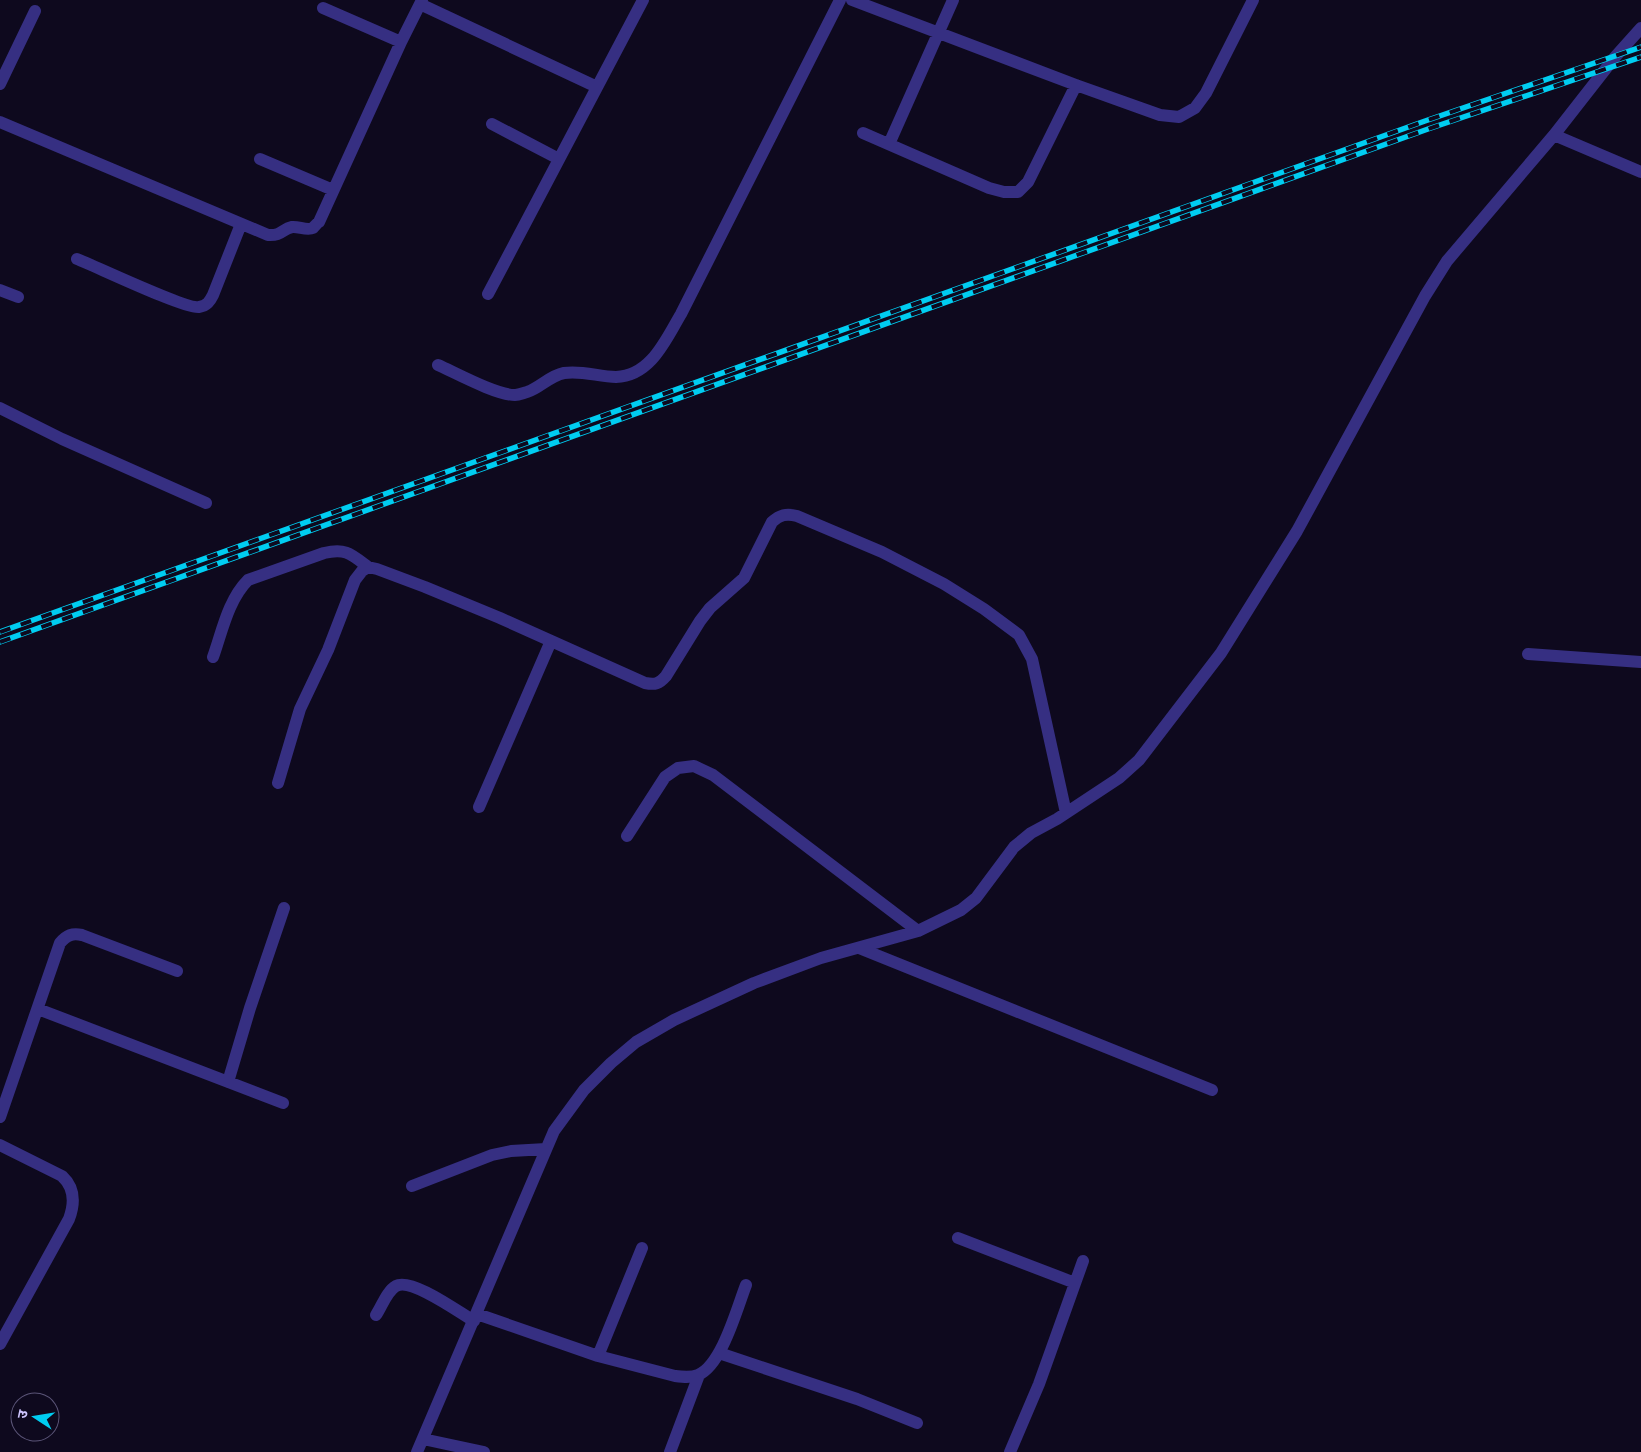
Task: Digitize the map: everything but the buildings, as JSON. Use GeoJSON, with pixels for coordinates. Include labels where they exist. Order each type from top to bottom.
{"type":"FeatureCollection","features":[{"type":"Feature","properties":{"kind":"street"},"geometry":{"type":"LineString","coordinates":[[488,294],[643,0]]}},
{"type":"Feature","properties":{"kind":"street"},"geometry":{"type":"LineString","coordinates":[[438,365],[495,390],[516,395],[529,392],[553,376],[575,372],[617,377],[631,374],[651,362],[681,314],[840,0]]}},
{"type":"Feature","properties":{"kind":"street"},"geometry":{"type":"LineString","coordinates":[[852,0],[1076,85],[1160,114],[1179,117],[1195,108],[1206,93],[1253,0]]}},
{"type":"Feature","properties":{"kind":"street"},"geometry":{"type":"LineString","coordinates":[[889,144],[953,0]]}},
{"type":"Feature","properties":{"kind":"street"},"geometry":{"type":"LineString","coordinates":[[0,122],[241,224],[268,235],[274,235],[295,226],[308,229],[313,228],[319,222],[421,2],[597,87]]}},
{"type":"Feature","properties":{"kind":"street"},"geometry":{"type":"LineString","coordinates":[[323,8],[401,42]]}},
{"type":"Feature","properties":{"kind":"street"},"geometry":{"type":"LineString","coordinates":[[0,84],[35,11]]}},
{"type":"Feature","properties":{"kind":"street"},"geometry":{"type":"LineString","coordinates":[[417,1452],[554,1131],[584,1090],[611,1062],[636,1042],[674,1020],[754,983],[821,958],[918,931],[961,910],[976,898],[1014,847],[1031,833],[1066,813],[1119,778],[1139,760],[1221,653],[1297,531],[1425,296],[1447,261],[1554,135],[1615,57],[1641,28]]}},
{"type":"Feature","properties":{"kind":"street"},"geometry":{"type":"LineString","coordinates":[[863,133],[989,188],[1004,192],[1018,192],[1028,182],[1076,85]]}},
{"type":"Feature","properties":{"kind":"street"},"geometry":{"type":"LineString","coordinates":[[492,124],[559,159]]}},
{"type":"Feature","properties":{"kind":"street"},"geometry":{"type":"LineString","coordinates":[[1554,135],[1641,172]]}},
{"type":"Feature","properties":{"kind":"street"},"geometry":{"type":"LineString","coordinates":[[260,159],[333,190]]}},
{"type":"Feature","properties":{"kind":"street"},"geometry":{"type":"LineString","coordinates":[[77,259],[179,302],[198,308],[208,304],[213,295],[241,224]]}},
{"type":"Feature","properties":{"kind":"street"},"geometry":{"type":"LineString","coordinates":[[0,290],[18,297]]}},
{"type":"Feature","properties":{"kind":"street"},"geometry":{"type":"LineString","coordinates":[[0,408],[62,439],[206,503]]}},
{"type":"Feature","properties":{"kind":"street"},"geometry":{"type":"LineString","coordinates":[[213,657],[231,606],[248,580],[336,550],[348,552],[368,567],[425,587],[645,683],[654,685],[661,683],[710,608],[744,578],[772,522],[779,516],[788,514],[797,516],[882,552],[944,584],[984,609],[1019,635],[1032,659],[1066,813]]}},
{"type":"Feature","properties":{"kind":"street"},"geometry":{"type":"LineString","coordinates":[[278,783],[304,700],[328,650],[355,580],[368,567]]}},
{"type":"Feature","properties":{"kind":"street"},"geometry":{"type":"LineString","coordinates":[[479,807],[551,641]]}},
{"type":"Feature","properties":{"kind":"street"},"geometry":{"type":"LineString","coordinates":[[1528,654],[1641,662]]}},
{"type":"Feature","properties":{"kind":"street"},"geometry":{"type":"LineString","coordinates":[[627,836],[665,777],[678,768],[694,766],[713,775],[918,931]]}},
{"type":"Feature","properties":{"kind":"street"},"geometry":{"type":"LineString","coordinates":[[228,1082],[250,1008],[284,908]]}},
{"type":"Feature","properties":{"kind":"street"},"geometry":{"type":"LineString","coordinates":[[0,1117],[60,943],[66,936],[74,933],[82,935],[177,971]]}},
{"type":"Feature","properties":{"kind":"street"},"geometry":{"type":"LineString","coordinates":[[859,948],[1212,1090]]}},
{"type":"Feature","properties":{"kind":"street"},"geometry":{"type":"LineString","coordinates":[[38,1009],[283,1102]]}},
{"type":"Feature","properties":{"kind":"street"},"geometry":{"type":"LineString","coordinates":[[0,1145],[62,1176],[72,1190],[73,1200],[69,1219],[0,1344]]}},
{"type":"Feature","properties":{"kind":"street"},"geometry":{"type":"LineString","coordinates":[[412,1186],[492,1155],[511,1151],[546,1150]]}},
{"type":"Feature","properties":{"kind":"street"},"geometry":{"type":"LineString","coordinates":[[958,1238],[1076,1283]]}},
{"type":"Feature","properties":{"kind":"street"},"geometry":{"type":"LineString","coordinates":[[598,1356],[642,1248]]}},
{"type":"Feature","properties":{"kind":"street"},"geometry":{"type":"LineString","coordinates":[[1010,1452],[1039,1384],[1083,1261]]}},
{"type":"Feature","properties":{"kind":"street"},"geometry":{"type":"LineString","coordinates":[[376,1315],[392,1290],[397,1285],[403,1284],[475,1318],[598,1356],[675,1376],[688,1377],[699,1375],[710,1366],[719,1352],[746,1284]]}},
{"type":"Feature","properties":{"kind":"street"},"geometry":{"type":"LineString","coordinates":[[719,1352],[857,1399],[917,1423]]}},
{"type":"Feature","properties":{"kind":"street"},"geometry":{"type":"LineString","coordinates":[[670,1452],[699,1375]]}},
{"type":"Feature","properties":{"kind":"street"},"geometry":{"type":"LineString","coordinates":[[422,1439],[484,1452]]}},
{"type":"Feature","properties":{"kind":"railway"},"geometry":{"type":"LineString","coordinates":[[0,632],[1425,121],[1641,47]]}},
{"type":"Feature","properties":{"kind":"railway"},"geometry":{"type":"LineString","coordinates":[[0,642],[1428,129],[1641,57]]}}]}
